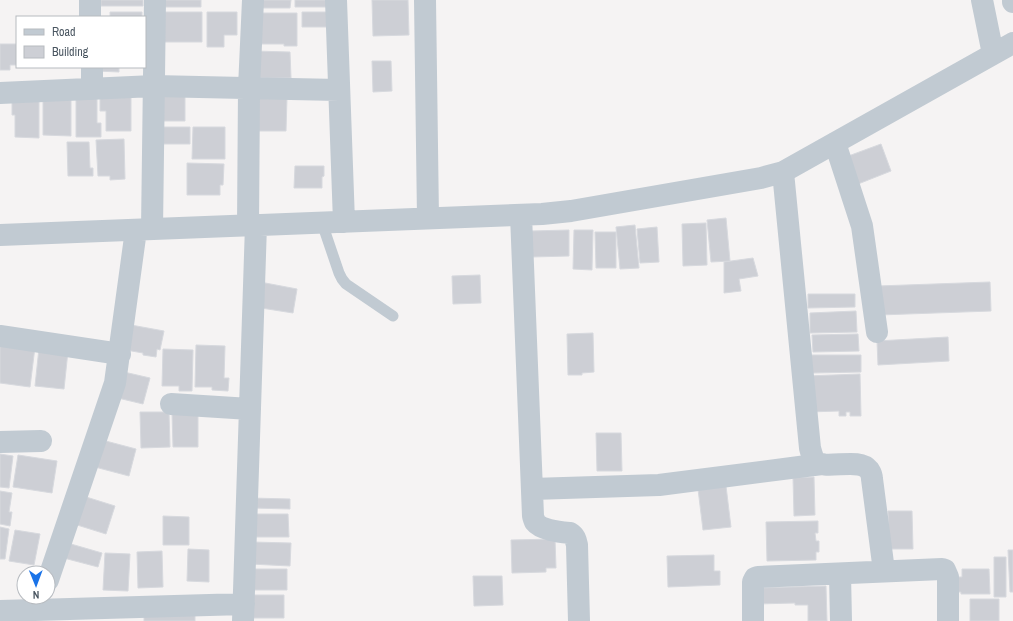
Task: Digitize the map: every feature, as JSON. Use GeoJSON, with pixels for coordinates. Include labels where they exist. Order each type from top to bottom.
{"type":"FeatureCollection","features":[{"type":"Feature","properties":{"kind":"street"},"geometry":{"type":"LineString","coordinates":[[90,0],[90,16]]}},
{"type":"Feature","properties":{"kind":"street"},"geometry":{"type":"LineString","coordinates":[[53,565],[115,383],[144,230],[154,86],[155,0]]}},
{"type":"Feature","properties":{"kind":"street"},"geometry":{"type":"LineString","coordinates":[[56,605],[244,613],[250,409],[252,225],[249,88],[253,0]]}},
{"type":"Feature","properties":{"kind":"street"},"geometry":{"type":"LineString","coordinates":[[336,0],[344,222]]}},
{"type":"Feature","properties":{"kind":"street"},"geometry":{"type":"LineString","coordinates":[[425,0],[428,218]]}},
{"type":"Feature","properties":{"kind":"street"},"geometry":{"type":"LineString","coordinates":[[982,0],[993,54]]}},
{"type":"Feature","properties":{"kind":"street"},"geometry":{"type":"LineString","coordinates":[[0,236],[542,214],[761,178],[783,172],[1013,43]]}},
{"type":"Feature","properties":{"kind":"street"},"geometry":{"type":"LineString","coordinates":[[92,68],[92,89]]}},
{"type":"Feature","properties":{"kind":"street"},"geometry":{"type":"LineString","coordinates":[[0,93],[154,86],[339,90]]}},
{"type":"Feature","properties":{"kind":"street"},"geometry":{"type":"LineString","coordinates":[[835,143],[862,226],[877,332]]}},
{"type":"Feature","properties":{"kind":"street"},"geometry":{"type":"LineString","coordinates":[[783,172],[810,448],[815,461],[822,464]]}},
{"type":"Feature","properties":{"kind":"street"},"geometry":{"type":"LineString","coordinates":[[521,215],[533,516],[535,522],[539,526],[570,533],[576,540],[579,621]]}},
{"type":"Feature","properties":{"kind":"street"},"geometry":{"type":"LineString","coordinates":[[0,336],[120,354]]}},
{"type":"Feature","properties":{"kind":"street"},"geometry":{"type":"LineString","coordinates":[[171,404],[250,409]]}},
{"type":"Feature","properties":{"kind":"street"},"geometry":{"type":"LineString","coordinates":[[0,442],[41,441]]}},
{"type":"Feature","properties":{"kind":"street"},"geometry":{"type":"LineString","coordinates":[[532,489],[659,485],[822,464],[863,465],[870,471],[872,479],[884,571]]}},
{"type":"Feature","properties":{"kind":"street"},"geometry":{"type":"LineString","coordinates":[[753,621],[753,582],[758,576],[942,569],[945,570],[948,577],[948,621]]}},
{"type":"Feature","properties":{"kind":"street"},"geometry":{"type":"LineString","coordinates":[[840,574],[841,621]]}},
{"type":"Feature","properties":{"kind":"street"},"geometry":{"type":"LineString","coordinates":[[0,611],[34,605]]}},
{"type":"Feature","properties":{"kind":"lane"},"geometry":{"type":"LineString","coordinates":[[322,223],[342,279],[346,284],[393,316]]}},
{"type":"Feature","properties":{"kind":"building"},"geometry":{"type":"Polygon","coordinates":[[[101,0],[143,0],[143,6],[101,6],[101,0]]]}},
{"type":"Feature","properties":{"kind":"building"},"geometry":{"type":"Polygon","coordinates":[[[158,0],[201,0],[201,7],[158,7],[158,0]]]}},
{"type":"Feature","properties":{"kind":"building"},"geometry":{"type":"Polygon","coordinates":[[[255,0],[291,0],[290,8],[255,8],[255,0]]]}},
{"type":"Feature","properties":{"kind":"building"},"geometry":{"type":"Polygon","coordinates":[[[295,0],[328,0],[328,7],[295,7],[295,0]]]}},
{"type":"Feature","properties":{"kind":"building"},"geometry":{"type":"Polygon","coordinates":[[[372,0],[408,0],[409,35],[373,36],[372,0]]]}},
{"type":"Feature","properties":{"kind":"building"},"geometry":{"type":"Polygon","coordinates":[[[110,12],[142,12],[142,16],[110,16],[110,12]]]}},
{"type":"Feature","properties":{"kind":"building"},"geometry":{"type":"Polygon","coordinates":[[[163,12],[202,12],[202,42],[163,42],[163,12]]]}},
{"type":"Feature","properties":{"kind":"building"},"geometry":{"type":"Polygon","coordinates":[[[207,12],[237,12],[237,35],[224,35],[224,47],[207,47],[207,12]]]}},
{"type":"Feature","properties":{"kind":"building"},"geometry":{"type":"Polygon","coordinates":[[[302,12],[327,12],[327,27],[302,27],[302,12]]]}},
{"type":"Feature","properties":{"kind":"building"},"geometry":{"type":"Polygon","coordinates":[[[257,13],[297,13],[297,46],[284,46],[284,44],[257,44],[257,13]]]}},
{"type":"Feature","properties":{"kind":"building"},"geometry":{"type":"Polygon","coordinates":[[[0,44],[16,44],[16,65],[10,65],[10,70],[0,70],[0,44]]]}},
{"type":"Feature","properties":{"kind":"building"},"geometry":{"type":"Polygon","coordinates":[[[254,51],[290,52],[291,78],[254,78],[254,51]]]}},
{"type":"Feature","properties":{"kind":"building"},"geometry":{"type":"Polygon","coordinates":[[[372,61],[391,61],[392,91],[373,92],[372,61]]]}},
{"type":"Feature","properties":{"kind":"building"},"geometry":{"type":"Polygon","coordinates":[[[97,68],[119,68],[119,72],[97,71],[97,68]]]}},
{"type":"Feature","properties":{"kind":"building"},"geometry":{"type":"Polygon","coordinates":[[[100,95],[131,95],[131,131],[106,131],[106,111],[100,111],[100,95]]]}},
{"type":"Feature","properties":{"kind":"building"},"geometry":{"type":"Polygon","coordinates":[[[154,96],[185,96],[185,121],[154,121],[154,96]]]}},
{"type":"Feature","properties":{"kind":"building"},"geometry":{"type":"Polygon","coordinates":[[[257,97],[287,97],[286,131],[253,131],[257,97]]]}},
{"type":"Feature","properties":{"kind":"building"},"geometry":{"type":"Polygon","coordinates":[[[76,98],[97,98],[97,123],[101,123],[101,137],[76,137],[76,98]]]}},
{"type":"Feature","properties":{"kind":"building"},"geometry":{"type":"Polygon","coordinates":[[[43,99],[71,99],[71,136],[43,135],[43,99]]]}},
{"type":"Feature","properties":{"kind":"building"},"geometry":{"type":"Polygon","coordinates":[[[12,100],[39,101],[39,138],[15,137],[15,115],[12,115],[12,100]]]}},
{"type":"Feature","properties":{"kind":"building"},"geometry":{"type":"Polygon","coordinates":[[[163,127],[190,127],[190,144],[158,144],[163,127]]]}},
{"type":"Feature","properties":{"kind":"building"},"geometry":{"type":"Polygon","coordinates":[[[193,127],[225,127],[225,159],[192,159],[193,127]]]}},
{"type":"Feature","properties":{"kind":"building"},"geometry":{"type":"Polygon","coordinates":[[[124,139],[125,179],[110,180],[110,176],[98,176],[96,140],[124,139]]]}},
{"type":"Feature","properties":{"kind":"building"},"geometry":{"type":"Polygon","coordinates":[[[67,142],[89,142],[90,168],[93,168],[93,176],[68,176],[67,142]]]}},
{"type":"Feature","properties":{"kind":"building"},"geometry":{"type":"Polygon","coordinates":[[[881,144],[891,171],[853,186],[843,158],[881,144]]]}},
{"type":"Feature","properties":{"kind":"building"},"geometry":{"type":"Polygon","coordinates":[[[187,163],[224,164],[223,185],[220,185],[220,195],[187,195],[187,163]]]}},
{"type":"Feature","properties":{"kind":"building"},"geometry":{"type":"Polygon","coordinates":[[[295,166],[324,166],[322,188],[294,188],[295,166]]]}},
{"type":"Feature","properties":{"kind":"building"},"geometry":{"type":"Polygon","coordinates":[[[726,218],[730,261],[711,262],[707,220],[726,218]]]}},
{"type":"Feature","properties":{"kind":"building"},"geometry":{"type":"Polygon","coordinates":[[[706,223],[707,265],[683,266],[682,224],[706,223]]]}},
{"type":"Feature","properties":{"kind":"building"},"geometry":{"type":"Polygon","coordinates":[[[635,225],[639,268],[620,269],[616,227],[635,225]]]}},
{"type":"Feature","properties":{"kind":"building"},"geometry":{"type":"Polygon","coordinates":[[[657,227],[659,262],[640,263],[637,229],[657,227]]]}},
{"type":"Feature","properties":{"kind":"building"},"geometry":{"type":"Polygon","coordinates":[[[569,230],[569,256],[531,257],[531,231],[569,230]]]}},
{"type":"Feature","properties":{"kind":"building"},"geometry":{"type":"Polygon","coordinates":[[[574,230],[593,230],[592,270],[573,269],[574,230]]]}},
{"type":"Feature","properties":{"kind":"building"},"geometry":{"type":"Polygon","coordinates":[[[595,232],[616,232],[616,268],[596,268],[595,232]]]}},
{"type":"Feature","properties":{"kind":"building"},"geometry":{"type":"Polygon","coordinates":[[[753,258],[758,276],[739,279],[741,291],[724,293],[724,262],[753,258]]]}},
{"type":"Feature","properties":{"kind":"building"},"geometry":{"type":"Polygon","coordinates":[[[480,275],[481,303],[453,304],[452,276],[480,275]]]}},
{"type":"Feature","properties":{"kind":"building"},"geometry":{"type":"Polygon","coordinates":[[[260,282],[297,289],[293,313],[255,307],[260,282]]]}},
{"type":"Feature","properties":{"kind":"building"},"geometry":{"type":"Polygon","coordinates":[[[990,282],[991,311],[879,315],[878,286],[990,282]]]}},
{"type":"Feature","properties":{"kind":"building"},"geometry":{"type":"Polygon","coordinates":[[[808,294],[855,294],[855,307],[808,308],[808,294]]]}},
{"type":"Feature","properties":{"kind":"building"},"geometry":{"type":"Polygon","coordinates":[[[856,311],[857,332],[810,333],[810,313],[856,311]]]}},
{"type":"Feature","properties":{"kind":"building"},"geometry":{"type":"Polygon","coordinates":[[[131,325],[164,331],[160,350],[157,349],[156,357],[126,350],[131,325]]]}},
{"type":"Feature","properties":{"kind":"building"},"geometry":{"type":"Polygon","coordinates":[[[593,333],[594,372],[582,373],[582,375],[568,375],[567,334],[593,333]]]}},
{"type":"Feature","properties":{"kind":"building"},"geometry":{"type":"Polygon","coordinates":[[[858,334],[859,351],[813,352],[812,335],[858,334]]]}},
{"type":"Feature","properties":{"kind":"building"},"geometry":{"type":"Polygon","coordinates":[[[948,337],[949,361],[878,365],[877,341],[948,337]]]}},
{"type":"Feature","properties":{"kind":"building"},"geometry":{"type":"Polygon","coordinates":[[[0,343],[35,347],[30,387],[0,383],[0,343]]]}},
{"type":"Feature","properties":{"kind":"building"},"geometry":{"type":"Polygon","coordinates":[[[196,345],[225,346],[224,378],[229,378],[228,391],[212,390],[212,387],[195,387],[196,345]]]}},
{"type":"Feature","properties":{"kind":"building"},"geometry":{"type":"Polygon","coordinates":[[[39,348],[68,351],[64,389],[35,386],[39,348]]]}},
{"type":"Feature","properties":{"kind":"building"},"geometry":{"type":"Polygon","coordinates":[[[163,349],[193,350],[192,391],[179,391],[179,386],[162,386],[163,349]]]}},
{"type":"Feature","properties":{"kind":"building"},"geometry":{"type":"Polygon","coordinates":[[[811,355],[861,355],[861,372],[811,373],[811,355]]]}},
{"type":"Feature","properties":{"kind":"building"},"geometry":{"type":"Polygon","coordinates":[[[124,372],[150,378],[143,404],[118,398],[124,372]]]}},
{"type":"Feature","properties":{"kind":"building"},"geometry":{"type":"Polygon","coordinates":[[[860,374],[861,416],[850,416],[850,412],[846,412],[846,416],[839,416],[839,411],[808,412],[807,376],[860,374]]]}},
{"type":"Feature","properties":{"kind":"building"},"geometry":{"type":"Polygon","coordinates":[[[140,412],[169,412],[170,447],[141,448],[140,412]]]}},
{"type":"Feature","properties":{"kind":"building"},"geometry":{"type":"Polygon","coordinates":[[[172,412],[198,412],[198,447],[173,447],[172,412]]]}},
{"type":"Feature","properties":{"kind":"building"},"geometry":{"type":"Polygon","coordinates":[[[596,433],[621,433],[622,471],[597,471],[596,433]]]}},
{"type":"Feature","properties":{"kind":"building"},"geometry":{"type":"Polygon","coordinates":[[[102,440],[136,449],[129,476],[95,467],[102,440]]]}},
{"type":"Feature","properties":{"kind":"building"},"geometry":{"type":"Polygon","coordinates":[[[0,454],[13,456],[9,488],[0,487],[0,454]]]}},
{"type":"Feature","properties":{"kind":"building"},"geometry":{"type":"Polygon","coordinates":[[[18,455],[57,461],[52,493],[13,487],[18,455]]]}},
{"type":"Feature","properties":{"kind":"building"},"geometry":{"type":"Polygon","coordinates":[[[814,477],[815,515],[794,516],[793,478],[814,477]]]}},
{"type":"Feature","properties":{"kind":"building"},"geometry":{"type":"Polygon","coordinates":[[[726,486],[731,527],[703,530],[698,489],[726,486]]]}},
{"type":"Feature","properties":{"kind":"building"},"geometry":{"type":"Polygon","coordinates":[[[0,491],[12,493],[9,512],[12,512],[10,526],[0,524],[0,491]]]}},
{"type":"Feature","properties":{"kind":"building"},"geometry":{"type":"Polygon","coordinates":[[[83,496],[115,506],[106,534],[74,524],[83,496]]]}},
{"type":"Feature","properties":{"kind":"building"},"geometry":{"type":"Polygon","coordinates":[[[251,498],[290,499],[290,509],[251,508],[251,498]]]}},
{"type":"Feature","properties":{"kind":"building"},"geometry":{"type":"Polygon","coordinates":[[[888,511],[912,511],[913,549],[889,549],[888,511]]]}},
{"type":"Feature","properties":{"kind":"building"},"geometry":{"type":"Polygon","coordinates":[[[254,514],[288,514],[289,537],[254,537],[254,514]]]}},
{"type":"Feature","properties":{"kind":"building"},"geometry":{"type":"Polygon","coordinates":[[[163,516],[189,517],[189,545],[163,545],[163,516]]]}},
{"type":"Feature","properties":{"kind":"building"},"geometry":{"type":"Polygon","coordinates":[[[818,521],[818,533],[815,533],[816,541],[819,541],[819,552],[816,552],[816,560],[767,561],[766,522],[818,521]]]}},
{"type":"Feature","properties":{"kind":"building"},"geometry":{"type":"Polygon","coordinates":[[[0,527],[9,529],[5,559],[0,559],[0,527]]]}},
{"type":"Feature","properties":{"kind":"building"},"geometry":{"type":"Polygon","coordinates":[[[15,530],[40,534],[34,565],[9,561],[15,530]]]}},
{"type":"Feature","properties":{"kind":"building"},"geometry":{"type":"Polygon","coordinates":[[[555,539],[556,568],[546,568],[546,572],[512,573],[511,540],[555,539]]]}},
{"type":"Feature","properties":{"kind":"building"},"geometry":{"type":"Polygon","coordinates":[[[64,542],[102,553],[98,567],[60,557],[64,542]]]}},
{"type":"Feature","properties":{"kind":"building"},"geometry":{"type":"Polygon","coordinates":[[[252,542],[291,543],[290,566],[250,564],[252,542]]]}},
{"type":"Feature","properties":{"kind":"building"},"geometry":{"type":"Polygon","coordinates":[[[188,549],[209,550],[209,582],[187,581],[188,549]]]}},
{"type":"Feature","properties":{"kind":"building"},"geometry":{"type":"Polygon","coordinates":[[[1008,550],[1013,550],[1013,592],[1010,592],[1008,550]]]}},
{"type":"Feature","properties":{"kind":"building"},"geometry":{"type":"Polygon","coordinates":[[[162,551],[163,587],[138,588],[137,552],[162,551]]]}},
{"type":"Feature","properties":{"kind":"building"},"geometry":{"type":"Polygon","coordinates":[[[105,553],[130,554],[128,591],[103,590],[105,553]]]}},
{"type":"Feature","properties":{"kind":"building"},"geometry":{"type":"Polygon","coordinates":[[[714,555],[714,571],[720,571],[720,585],[668,587],[667,556],[714,555]]]}},
{"type":"Feature","properties":{"kind":"building"},"geometry":{"type":"Polygon","coordinates":[[[994,557],[1006,557],[1006,597],[994,597],[994,557]]]}},
{"type":"Feature","properties":{"kind":"building"},"geometry":{"type":"Polygon","coordinates":[[[252,569],[287,569],[287,590],[252,590],[252,569]]]}},
{"type":"Feature","properties":{"kind":"building"},"geometry":{"type":"Polygon","coordinates":[[[962,569],[989,569],[990,594],[961,594],[961,592],[952,592],[952,577],[962,577],[962,569]]]}},
{"type":"Feature","properties":{"kind":"building"},"geometry":{"type":"Polygon","coordinates":[[[473,576],[502,576],[503,605],[474,606],[473,576]]]}},
{"type":"Feature","properties":{"kind":"building"},"geometry":{"type":"Polygon","coordinates":[[[826,586],[827,621],[808,621],[808,605],[795,605],[795,603],[757,604],[757,588],[826,586]]]}},
{"type":"Feature","properties":{"kind":"building"},"geometry":{"type":"Polygon","coordinates":[[[249,595],[284,595],[284,618],[249,618],[249,595]]]}},
{"type":"Feature","properties":{"kind":"building"},"geometry":{"type":"Polygon","coordinates":[[[970,599],[999,599],[999,621],[970,621],[970,599]]]}},
{"type":"Feature","properties":{"kind":"building"},"geometry":{"type":"Polygon","coordinates":[[[144,611],[195,611],[195,621],[144,621],[144,611]]]}}]}
